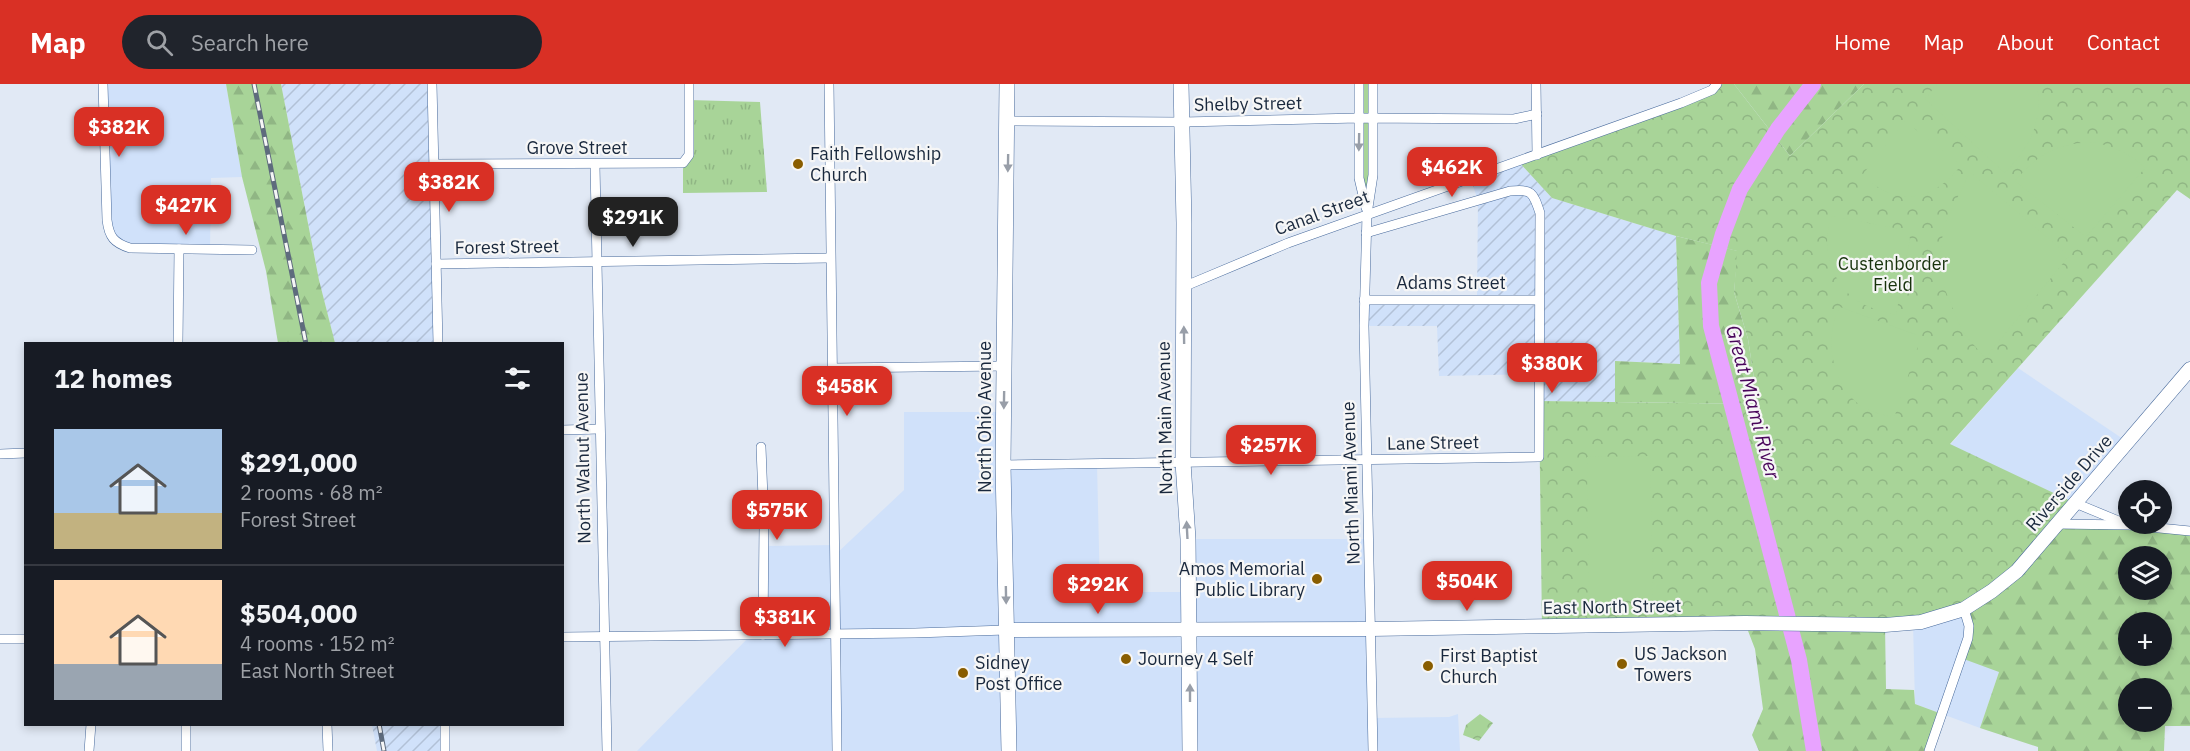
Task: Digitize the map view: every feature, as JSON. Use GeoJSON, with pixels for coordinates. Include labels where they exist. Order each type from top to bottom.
{"type":"FeatureCollection","features":[{"type":"Feature","properties":{"kind":"main road","name":"North Ohio Avenue"},"geometry":{"type":"LineString","coordinates":[[1007,84],[1003,465],[1009,751]]}},
{"type":"Feature","properties":{"kind":"main road","name":"North Main Avenue"},"geometry":{"type":"LineString","coordinates":[[1181,84],[1183,462],[1188,539],[1190,751]]}},
{"type":"Feature","properties":{"kind":"main road","name":"Riverside Drive"},"geometry":{"type":"LineString","coordinates":[[1964,609],[2017,571],[2190,369]]}},
{"type":"Feature","properties":{"kind":"main road","name":"East North Street"},"geometry":{"type":"LineString","coordinates":[[1006,630],[1190,631],[1745,623],[1885,625],[1921,622],[1964,609]]}},
{"type":"Feature","properties":{"kind":"street"},"geometry":{"type":"LineString","coordinates":[[103,84],[107,220],[109,234],[113,240],[130,248],[252,250]]}},
{"type":"Feature","properties":{"kind":"street"},"geometry":{"type":"LineString","coordinates":[[432,84],[438,342]]}},
{"type":"Feature","properties":{"kind":"street","name":"Grove Street"},"geometry":{"type":"LineString","coordinates":[[434,164],[683,163],[689,154],[689,84]]}},
{"type":"Feature","properties":{"kind":"street"},"geometry":{"type":"LineString","coordinates":[[829,84],[837,751]]}},
{"type":"Feature","properties":{"kind":"street","name":"North Miami Avenue"},"geometry":{"type":"LineString","coordinates":[[1359,84],[1359,178],[1367,214]]}},
{"type":"Feature","properties":{"kind":"street","name":"North Miami Avenue"},"geometry":{"type":"LineString","coordinates":[[1373,84],[1373,175],[1367,214],[1364,300],[1373,751]]}},
{"type":"Feature","properties":{"kind":"street"},"geometry":{"type":"LineString","coordinates":[[1536,84],[1537,155]]}},
{"type":"Feature","properties":{"kind":"street","name":"Canal Street"},"geometry":{"type":"LineString","coordinates":[[1183,287],[1288,243],[1681,103],[1714,87]]}},
{"type":"Feature","properties":{"kind":"street","name":"Shelby Street"},"geometry":{"type":"LineString","coordinates":[[1008,121],[1514,119],[1537,114]]}},
{"type":"Feature","properties":{"kind":"street","name":"North Walnut Avenue"},"geometry":{"type":"LineString","coordinates":[[595,165],[607,751]]}},
{"type":"Feature","properties":{"kind":"street"},"geometry":{"type":"LineString","coordinates":[[1366,233],[1510,191],[1526,190],[1534,196],[1540,213],[1538,300]]}},
{"type":"Feature","properties":{"kind":"street"},"geometry":{"type":"LineString","coordinates":[[178,342],[179,249]]}},
{"type":"Feature","properties":{"kind":"street","name":"Forest Street"},"geometry":{"type":"LineString","coordinates":[[436,264],[831,258]]}},
{"type":"Feature","properties":{"kind":"street","name":"Adams Street"},"geometry":{"type":"LineString","coordinates":[[1364,300],[1538,300]]}},
{"type":"Feature","properties":{"kind":"street","name":"Lane Street"},"geometry":{"type":"LineString","coordinates":[[1003,465],[1539,457],[1538,300]]}},
{"type":"Feature","properties":{"kind":"street"},"geometry":{"type":"LineString","coordinates":[[833,368],[1005,366]]}},
{"type":"Feature","properties":{"kind":"street"},"geometry":{"type":"LineString","coordinates":[[564,430],[599,429]]}},
{"type":"Feature","properties":{"kind":"street"},"geometry":{"type":"LineString","coordinates":[[761,447],[764,635]]}},
{"type":"Feature","properties":{"kind":"street"},"geometry":{"type":"LineString","coordinates":[[0,454],[24,453]]}},
{"type":"Feature","properties":{"kind":"street"},"geometry":{"type":"LineString","coordinates":[[2075,503],[2118,521]]}},
{"type":"Feature","properties":{"kind":"street"},"geometry":{"type":"LineString","coordinates":[[2057,524],[2118,525]]}},
{"type":"Feature","properties":{"kind":"street"},"geometry":{"type":"LineString","coordinates":[[2172,529],[2190,531]]}},
{"type":"Feature","properties":{"kind":"street"},"geometry":{"type":"LineString","coordinates":[[1929,751],[1968,638],[1969,626],[1964,609]]}},
{"type":"Feature","properties":{"kind":"street"},"geometry":{"type":"LineString","coordinates":[[564,637],[1006,630]]}},
{"type":"Feature","properties":{"kind":"street"},"geometry":{"type":"LineString","coordinates":[[0,639],[24,639]]}},
{"type":"Feature","properties":{"kind":"street"},"geometry":{"type":"LineString","coordinates":[[89,751],[91,726]]}},
{"type":"Feature","properties":{"kind":"street"},"geometry":{"type":"LineString","coordinates":[[186,726],[186,751]]}},
{"type":"Feature","properties":{"kind":"street"},"geometry":{"type":"LineString","coordinates":[[327,726],[328,751]]}},
{"type":"Feature","properties":{"kind":"street"},"geometry":{"type":"LineString","coordinates":[[445,726],[445,751]]}},
{"type":"Feature","properties":{"kind":"shaded area"},"geometry":{"type":"Polygon","coordinates":[[[103,84],[226,84],[242,177],[211,178],[210,250],[130,248],[109,234],[103,84]]]}},
{"type":"Feature","properties":{"kind":"shaded area"},"geometry":{"type":"Polygon","coordinates":[[[281,84],[432,84],[438,342],[335,342],[319,280],[281,84]]]}},
{"type":"Feature","properties":{"kind":"shaded area"},"geometry":{"type":"Polygon","coordinates":[[[1518,161],[1552,198],[1676,236],[1680,364],[1615,361],[1615,402],[1539,401],[1538,374],[1439,376],[1437,326],[1364,326],[1364,300],[1477,299],[1478,200],[1470,178],[1518,161]]]}},
{"type":"Feature","properties":{"kind":"shaded area"},"geometry":{"type":"Polygon","coordinates":[[[2018,368],[2129,443],[2075,503],[1950,445],[2018,368]]]}},
{"type":"Feature","properties":{"kind":"shaded area"},"geometry":{"type":"Polygon","coordinates":[[[904,412],[1003,412],[1003,465],[1097,464],[1100,592],[1188,592],[1188,539],[1369,539],[1372,718],[1449,717],[1458,714],[1460,751],[637,751],[751,635],[763,635],[764,546],[835,545],[836,554],[904,490],[904,412]]]}},
{"type":"Feature","properties":{"kind":"shaded area"},"geometry":{"type":"Polygon","coordinates":[[[1964,609],[1999,672],[1980,728],[1915,704],[1913,622],[1964,609]]]}},
{"type":"Feature","properties":{"kind":"shaded area"},"geometry":{"type":"Polygon","coordinates":[[[372,726],[445,726],[445,751],[377,751],[372,726]]]}},
{"type":"Feature","properties":{"kind":"green space"},"geometry":{"type":"Polygon","coordinates":[[[226,84],[281,84],[319,280],[335,342],[278,342],[266,271],[242,177],[226,84]]]}},
{"type":"Feature","properties":{"kind":"green space"},"geometry":{"type":"Polygon","coordinates":[[[1359,84],[1373,84],[1367,214],[1359,178],[1359,84]]]}},
{"type":"Feature","properties":{"kind":"green space","name":"Custenborder Field"},"geometry":{"type":"Polygon","coordinates":[[[1717,84],[1734,84],[1790,156],[1864,84],[2190,84],[2190,199],[2177,190],[1950,444],[2075,503],[1992,591],[1921,622],[1542,626],[1539,401],[1758,404],[1748,339],[1734,292],[1737,251],[1676,236],[1552,198],[1518,161],[1681,103],[1717,84]]]}},
{"type":"Feature","properties":{"kind":"green space"},"geometry":{"type":"Polygon","coordinates":[[[1734,84],[1864,84],[1790,156],[1734,84]]]}},
{"type":"Feature","properties":{"kind":"green space"},"geometry":{"type":"Polygon","coordinates":[[[1937,84],[2037,84],[2038,111],[2033,133],[2005,173],[1925,99],[1937,84]]]}},
{"type":"Feature","properties":{"kind":"green space"},"geometry":{"type":"Polygon","coordinates":[[[689,100],[760,102],[767,192],[683,193],[683,163],[689,154],[689,100]]]}},
{"type":"Feature","properties":{"kind":"green space"},"geometry":{"type":"Polygon","coordinates":[[[1905,121],[1961,165],[1939,187],[1914,196],[1901,196],[1888,192],[1875,185],[1863,174],[1905,121]]]}},
{"type":"Feature","properties":{"kind":"green space"},"geometry":{"type":"Polygon","coordinates":[[[2091,142],[2120,150],[2145,168],[2086,237],[2015,181],[2048,152],[2067,145],[2091,142]]]}},
{"type":"Feature","properties":{"kind":"green space"},"geometry":{"type":"Polygon","coordinates":[[[1970,172],[2069,256],[1985,358],[1962,331],[1944,287],[1940,254],[1944,225],[1970,172]]]}},
{"type":"Feature","properties":{"kind":"green space"},"geometry":{"type":"Polygon","coordinates":[[[1832,216],[1905,230],[1910,238],[1896,315],[1873,308],[1852,297],[1838,280],[1827,248],[1832,216]]]}},
{"type":"Feature","properties":{"kind":"green space"},"geometry":{"type":"Polygon","coordinates":[[[1676,236],[1738,251],[1734,292],[1748,339],[1758,404],[1615,402],[1615,361],[1680,364],[1676,236]]]}},
{"type":"Feature","properties":{"kind":"green space"},"geometry":{"type":"Polygon","coordinates":[[[1840,307],[1917,335],[1919,343],[1894,418],[1864,408],[1847,393],[1841,382],[1831,344],[1835,318],[1840,307]]]}},
{"type":"Feature","properties":{"kind":"green space"},"geometry":{"type":"Polygon","coordinates":[[[1650,456],[1653,599],[1589,601],[1587,457],[1650,456]]]}},
{"type":"Feature","properties":{"kind":"green space"},"geometry":{"type":"Polygon","coordinates":[[[2057,524],[2118,527],[2118,534],[2172,534],[2172,530],[2190,531],[2190,726],[2172,726],[2172,678],[2118,678],[2118,732],[2165,732],[2164,751],[2038,751],[2038,747],[1980,728],[1999,672],[1961,658],[1968,638],[1964,609],[2057,524]]]}},
{"type":"Feature","properties":{"kind":"green space"},"geometry":{"type":"Polygon","coordinates":[[[1745,623],[1885,625],[1886,689],[1914,690],[1915,704],[1942,714],[1929,751],[1759,751],[1752,735],[1763,709],[1755,649],[1745,623]]]}},
{"type":"Feature","properties":{"kind":"green space"},"geometry":{"type":"Polygon","coordinates":[[[1480,714],[1493,723],[1479,741],[1463,735],[1466,725],[1480,714]]]}},
{"type":"Feature","properties":{"kind":"waterway","name":"Great Miami River"},"geometry":{"type":"LineString","coordinates":[[1813,84],[1778,129],[1740,189],[1723,234],[1709,283],[1711,326],[1799,660],[1814,751]]}},
{"type":"Feature","properties":{"kind":"railway"},"geometry":{"type":"LineString","coordinates":[[254,84],[306,342]]}},
{"type":"Feature","properties":{"kind":"railway"},"geometry":{"type":"LineString","coordinates":[[379,726],[384,751]]}},
{"type":"Feature","properties":{"kind":"place","name":"Faith Fellowship Church"},"geometry":{"type":"Point","coordinates":[798,164]}},
{"type":"Feature","properties":{"kind":"place","name":"Amos Memorial Public Library"},"geometry":{"type":"Point","coordinates":[1317,579]}},
{"type":"Feature","properties":{"kind":"place","name":"Journey 4 Self"},"geometry":{"type":"Point","coordinates":[1126,659]}},
{"type":"Feature","properties":{"kind":"place","name":"US Jackson Towers"},"geometry":{"type":"Point","coordinates":[1622,664]}},
{"type":"Feature","properties":{"kind":"place","name":"First Baptist Church"},"geometry":{"type":"Point","coordinates":[1428,666]}},
{"type":"Feature","properties":{"kind":"place","name":"Sidney Post Office"},"geometry":{"type":"Point","coordinates":[963,673]}}]}
